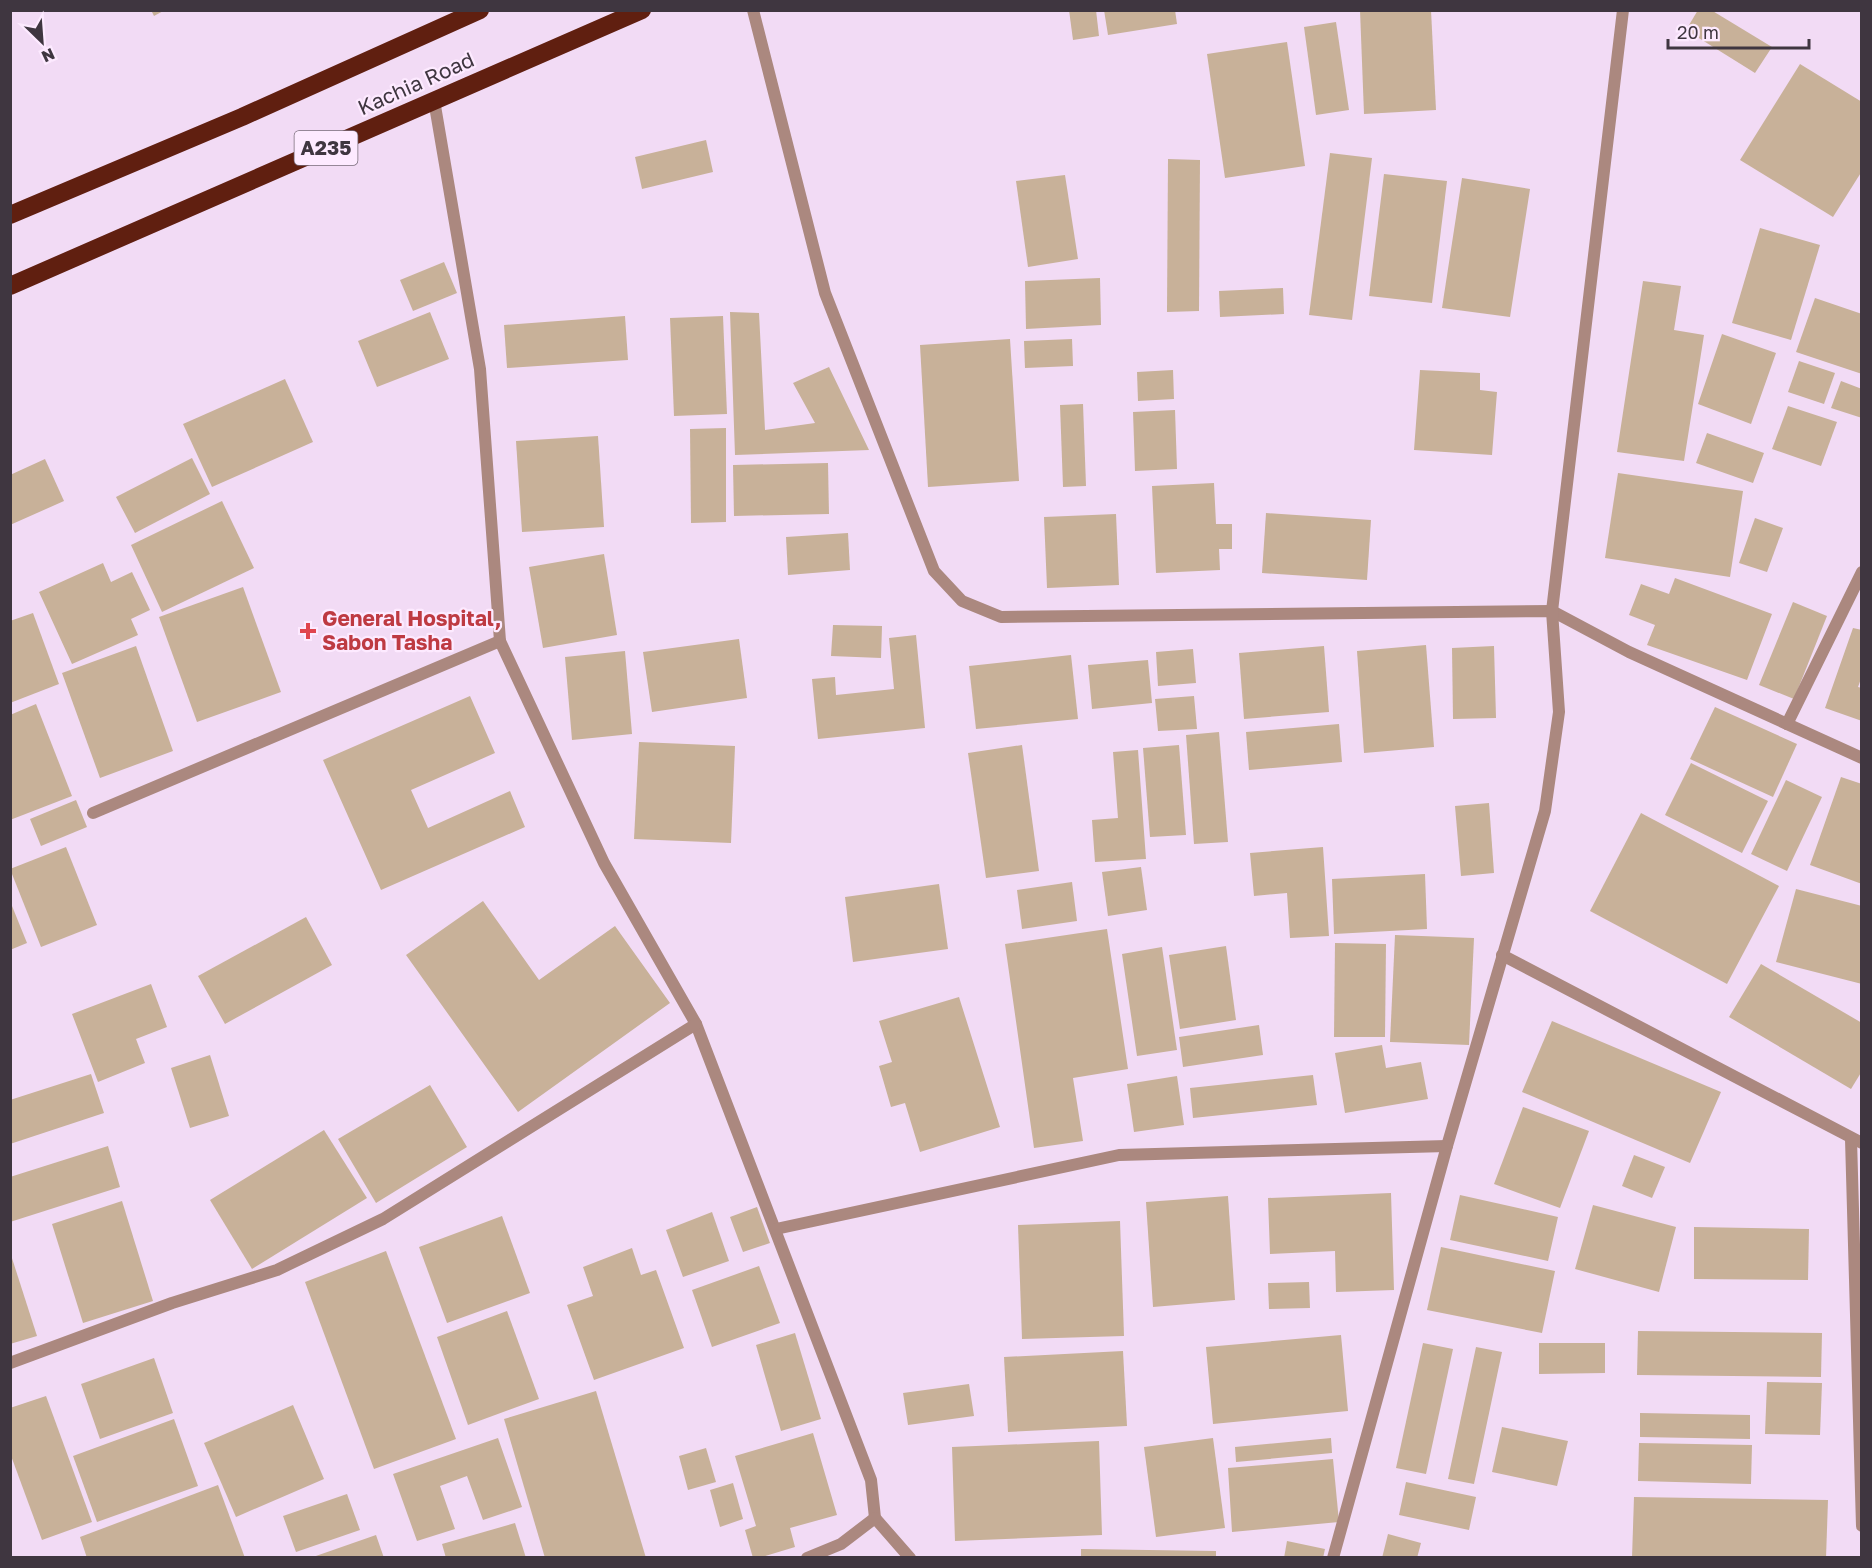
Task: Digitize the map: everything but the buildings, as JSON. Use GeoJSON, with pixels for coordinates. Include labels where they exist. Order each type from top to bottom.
{"type":"FeatureCollection","features":[{"type":"Feature","properties":{"kind":"highway","name":"Kachia Road"},"geometry":{"type":"LineString","coordinates":[[10,216],[242,117],[480,10]]}},
{"type":"Feature","properties":{"kind":"highway","name":"Kachia Road"},"geometry":{"type":"LineString","coordinates":[[10,285],[642,10]]}},
{"type":"Feature","properties":{"kind":"street"},"geometry":{"type":"LineString","coordinates":[[753,10],[825,293],[934,570],[962,601],[1001,616],[1552,610],[1629,652],[1862,758]]}},
{"type":"Feature","properties":{"kind":"street"},"geometry":{"type":"LineString","coordinates":[[1333,1557],[1546,800],[1559,711],[1552,610],[1623,10]]}},
{"type":"Feature","properties":{"kind":"street"},"geometry":{"type":"LineString","coordinates":[[434,100],[480,369],[500,641],[604,863],[696,1024],[870,1480],[875,1518],[910,1557]]}},
{"type":"Feature","properties":{"kind":"street"},"geometry":{"type":"LineString","coordinates":[[1787,724],[1862,572]]}},
{"type":"Feature","properties":{"kind":"street"},"geometry":{"type":"LineString","coordinates":[[93,813],[500,641]]}},
{"type":"Feature","properties":{"kind":"street"},"geometry":{"type":"LineString","coordinates":[[1502,955],[1856,1141],[1862,1526]]}},
{"type":"Feature","properties":{"kind":"street"},"geometry":{"type":"LineString","coordinates":[[10,1363],[172,1303],[277,1270],[383,1219],[696,1024]]}},
{"type":"Feature","properties":{"kind":"street"},"geometry":{"type":"LineString","coordinates":[[776,1229],[1119,1155],[1447,1146]]}},
{"type":"Feature","properties":{"kind":"street"},"geometry":{"type":"LineString","coordinates":[[807,1557],[841,1544],[875,1518]]}},
{"type":"Feature","properties":{"kind":"place","name":"General Hospital, Sabon Tasha"},"geometry":{"type":"Point","coordinates":[308,631]}}]}
